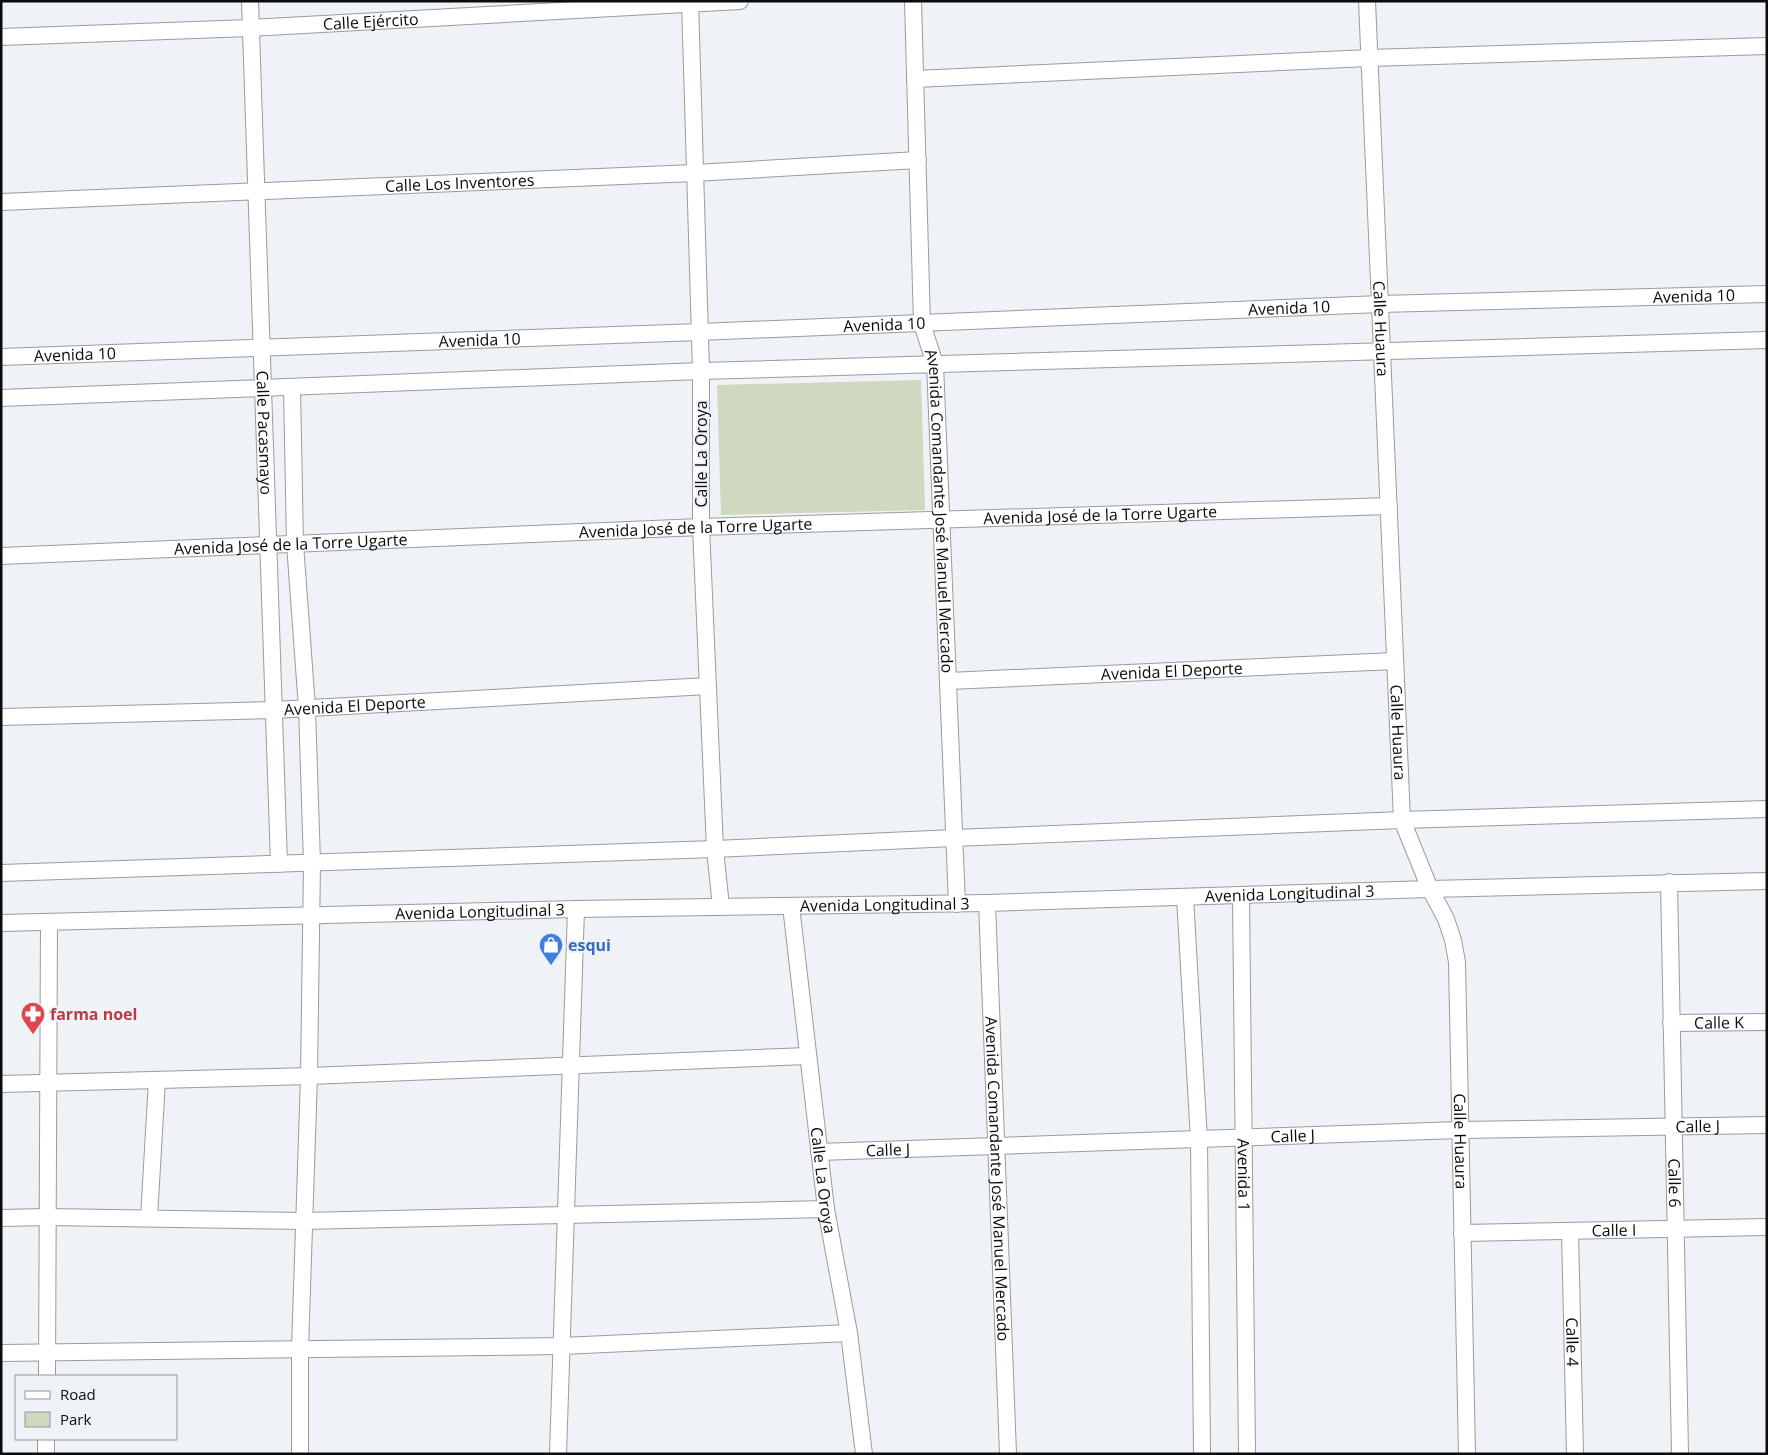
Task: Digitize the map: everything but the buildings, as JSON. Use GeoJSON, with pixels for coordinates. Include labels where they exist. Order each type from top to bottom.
{"type":"FeatureCollection","features":[{"type":"Feature","properties":{"kind":"street","name":"Calle Pacasmayo"},"geometry":{"type":"LineString","coordinates":[[250,1],[279,864]]}},
{"type":"Feature","properties":{"kind":"street","name":"Calle Ejército"},"geometry":{"type":"LineString","coordinates":[[1,37],[250,28],[740,1]]}},
{"type":"Feature","properties":{"kind":"street","name":"Avenida Comandante José Manuel Mercado"},"geometry":{"type":"LineString","coordinates":[[913,1],[922,324],[935,364],[957,904]]}},
{"type":"Feature","properties":{"kind":"street","name":"Calle Huaura"},"geometry":{"type":"LineString","coordinates":[[1367,1],[1402,820],[1430,889],[1446,919],[1453,940],[1457,962],[1467,1454]]}},
{"type":"Feature","properties":{"kind":"street","name":"Calle La Oroya"},"geometry":{"type":"LineString","coordinates":[[690,3],[701,371],[701,526],[715,849],[720,907]]}},
{"type":"Feature","properties":{"kind":"street"},"geometry":{"type":"LineString","coordinates":[[915,79],[1369,58],[1767,46]]}},
{"type":"Feature","properties":{"kind":"street","name":"Calle Los Inventores"},"geometry":{"type":"LineString","coordinates":[[1,202],[256,193],[695,173],[918,160]]}},
{"type":"Feature","properties":{"kind":"street","name":"Avenida 10"},"geometry":{"type":"LineString","coordinates":[[1,357],[922,324],[1380,304],[1767,294]]}},
{"type":"Feature","properties":{"kind":"street"},"geometry":{"type":"LineString","coordinates":[[1,398],[701,371],[1767,340]]}},
{"type":"Feature","properties":{"kind":"street"},"geometry":{"type":"LineString","coordinates":[[292,387],[295,544],[307,708],[312,863],[309,1076],[300,1349],[300,1454]]}},
{"type":"Feature","properties":{"kind":"street","name":"Avenida José de la Torre Ugarte"},"geometry":{"type":"LineString","coordinates":[[1,556],[701,526],[942,521],[1389,506]]}},
{"type":"Feature","properties":{"kind":"street","name":"Avenida El Deporte"},"geometry":{"type":"LineString","coordinates":[[948,681],[1396,661]]}},
{"type":"Feature","properties":{"kind":"street","name":"Avenida El Deporte"},"geometry":{"type":"LineString","coordinates":[[1,717],[274,710],[708,686]]}},
{"type":"Feature","properties":{"kind":"street"},"geometry":{"type":"LineString","coordinates":[[1,873],[715,849],[1402,820],[1767,809]]}},
{"type":"Feature","properties":{"kind":"street","name":"Avenida Longitudinal 3"},"geometry":{"type":"LineString","coordinates":[[1,924],[576,909],[957,904],[1668,882],[1767,881]]}},
{"type":"Feature","properties":{"kind":"street","name":"Calle 6"},"geometry":{"type":"LineString","coordinates":[[1668,882],[1680,1454]]}},
{"type":"Feature","properties":{"kind":"street","name":"Avenida 1"},"geometry":{"type":"LineString","coordinates":[[1241,895],[1247,1454]]}},
{"type":"Feature","properties":{"kind":"street"},"geometry":{"type":"LineString","coordinates":[[1185,897],[1199,1140],[1202,1454]]}},
{"type":"Feature","properties":{"kind":"street","name":"Avenida Comandante José Manuel Mercado"},"geometry":{"type":"LineString","coordinates":[[987,903],[1008,1454]]}},
{"type":"Feature","properties":{"kind":"street","name":"Calle La Oroya"},"geometry":{"type":"LineString","coordinates":[[791,906],[826,1209],[849,1334],[864,1454]]}},
{"type":"Feature","properties":{"kind":"street"},"geometry":{"type":"LineString","coordinates":[[558,1454],[576,909]]}},
{"type":"Feature","properties":{"kind":"street"},"geometry":{"type":"LineString","coordinates":[[47,1375],[49,922]]}},
{"type":"Feature","properties":{"kind":"street","name":"Calle K"},"geometry":{"type":"LineString","coordinates":[[1671,1023],[1767,1022]]}},
{"type":"Feature","properties":{"kind":"street"},"geometry":{"type":"LineString","coordinates":[[1,1084],[309,1076],[808,1056]]}},
{"type":"Feature","properties":{"kind":"street"},"geometry":{"type":"LineString","coordinates":[[150,1218],[156,1080]]}},
{"type":"Feature","properties":{"kind":"street","name":"Calle J"},"geometry":{"type":"LineString","coordinates":[[819,1152],[1460,1130],[1767,1125]]}},
{"type":"Feature","properties":{"kind":"street"},"geometry":{"type":"LineString","coordinates":[[1,1218],[304,1221],[826,1209]]}},
{"type":"Feature","properties":{"kind":"street","name":"Calle I"},"geometry":{"type":"LineString","coordinates":[[1462,1233],[1767,1227]]}},
{"type":"Feature","properties":{"kind":"street","name":"Calle 4"},"geometry":{"type":"LineString","coordinates":[[1570,1231],[1575,1454]]}},
{"type":"Feature","properties":{"kind":"street"},"geometry":{"type":"LineString","coordinates":[[1,1354],[562,1346],[849,1334]]}},
{"type":"Feature","properties":{"kind":"street"},"geometry":{"type":"LineString","coordinates":[[46,1440],[46,1454]]}},
{"type":"Feature","properties":{"kind":"green space"},"geometry":{"type":"Polygon","coordinates":[[[921,380],[925,510],[721,515],[717,385],[921,380]]]}},
{"type":"Feature","properties":{"kind":"place","name":"esqui"},"geometry":{"type":"Point","coordinates":[551,966]}},
{"type":"Feature","properties":{"kind":"place","name":"farma noel"},"geometry":{"type":"Point","coordinates":[33,1035]}}]}
